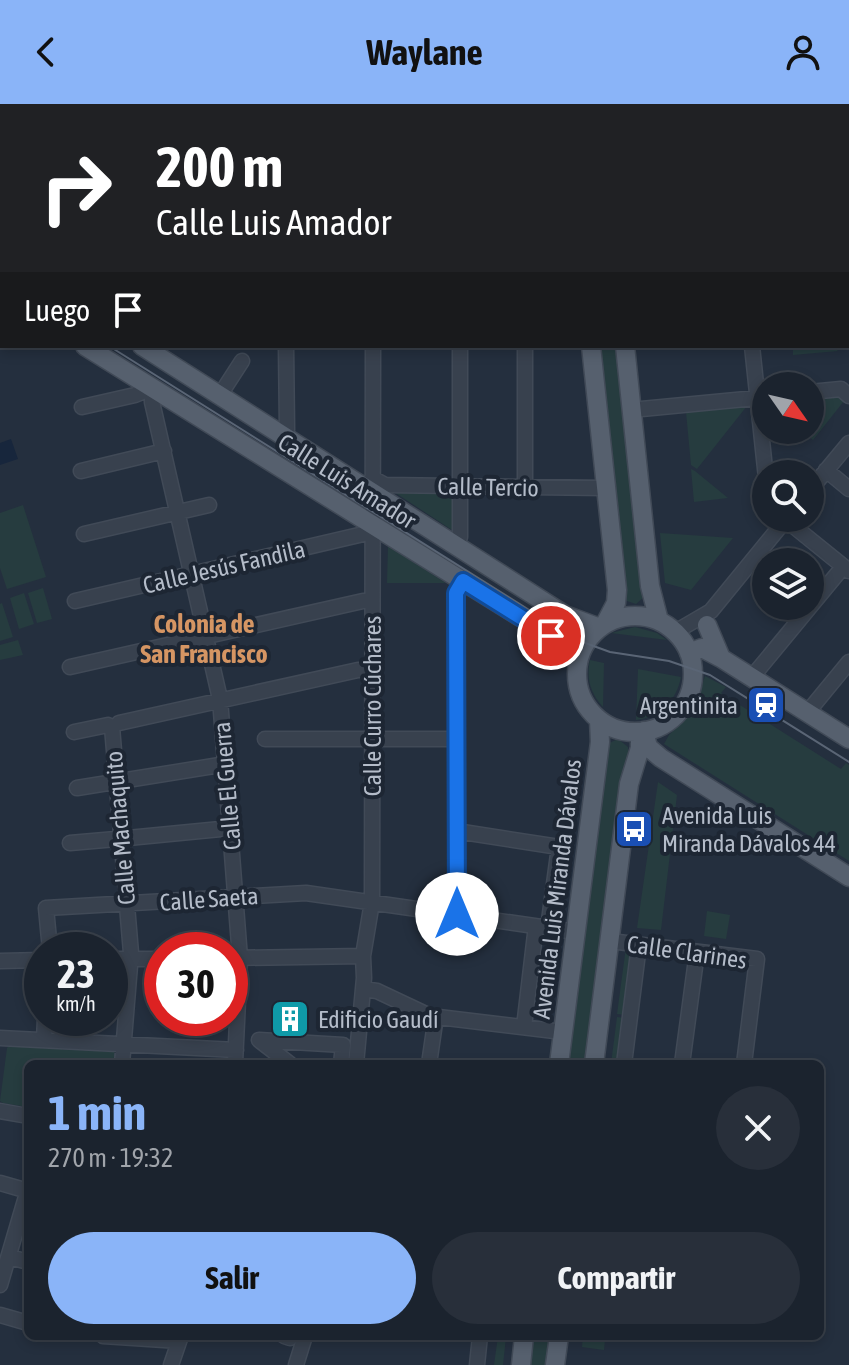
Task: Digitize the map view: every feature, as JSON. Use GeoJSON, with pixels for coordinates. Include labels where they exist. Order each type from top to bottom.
{"type":"FeatureCollection","features":[{"type":"Feature","properties":{"kind":"main road","name":"Calle Luis Amador"},"geometry":{"type":"LineString","coordinates":[[88,348],[372,528],[556,639],[578,664]]}},
{"type":"Feature","properties":{"kind":"main road","name":"Calle Luis Amador"},"geometry":{"type":"LineString","coordinates":[[145,348],[283,436],[372,486],[455,545],[570,618],[602,626]]}},
{"type":"Feature","properties":{"kind":"main road"},"geometry":{"type":"LineString","coordinates":[[591,348],[617,590],[616,603],[602,626],[585,644],[578,664],[577,683],[591,712],[613,728],[642,732],[667,722],[685,703],[693,679],[689,652],[675,632],[659,621],[633,616],[602,626]]}},
{"type":"Feature","properties":{"kind":"main road"},"geometry":{"type":"LineString","coordinates":[[625,348],[650,586],[659,621]]}},
{"type":"Feature","properties":{"kind":"main road"},"geometry":{"type":"LineString","coordinates":[[709,618],[721,658]]}},
{"type":"Feature","properties":{"kind":"main road"},"geometry":{"type":"LineString","coordinates":[[689,652],[702,648],[721,658],[849,739]]}},
{"type":"Feature","properties":{"kind":"main road","name":"Avenida Luis Miranda Dávalos"},"geometry":{"type":"LineString","coordinates":[[560,1060],[600,742],[599,720]]}},
{"type":"Feature","properties":{"kind":"main road"},"geometry":{"type":"LineString","coordinates":[[642,732],[648,747],[661,758],[849,877]]}},
{"type":"Feature","properties":{"kind":"main road"},"geometry":{"type":"LineString","coordinates":[[595,1060],[633,767],[642,732]]}},
{"type":"Feature","properties":{"kind":"main road"},"geometry":{"type":"LineString","coordinates":[[633,767],[661,758]]}},
{"type":"Feature","properties":{"kind":"main road"},"geometry":{"type":"LineString","coordinates":[[522,1364],[524,1340]]}},
{"type":"Feature","properties":{"kind":"main road"},"geometry":{"type":"LineString","coordinates":[[555,1365],[558,1340]]}},
{"type":"Feature","properties":{"kind":"street"},"geometry":{"type":"LineString","coordinates":[[283,436],[287,430],[286,348]]}},
{"type":"Feature","properties":{"kind":"street","name":"Calle Curro Cúchares"},"geometry":{"type":"LineString","coordinates":[[356,1060],[363,956],[372,902],[367,740],[372,670],[373,348]]}},
{"type":"Feature","properties":{"kind":"street"},"geometry":{"type":"LineString","coordinates":[[455,545],[460,537],[460,348]]}},
{"type":"Feature","properties":{"kind":"street"},"geometry":{"type":"LineString","coordinates":[[525,348],[525,487]]}},
{"type":"Feature","properties":{"kind":"street"},"geometry":{"type":"LineString","coordinates":[[752,348],[757,372]]}},
{"type":"Feature","properties":{"kind":"street"},"geometry":{"type":"LineString","coordinates":[[220,395],[242,361]]}},
{"type":"Feature","properties":{"kind":"street"},"geometry":{"type":"LineString","coordinates":[[82,407],[152,388]]}},
{"type":"Feature","properties":{"kind":"street","name":"Calle El Guerra"},"geometry":{"type":"LineString","coordinates":[[152,388],[152,402],[220,699],[236,897],[235,932]]}},
{"type":"Feature","properties":{"kind":"street"},"geometry":{"type":"LineString","coordinates":[[824,391],[841,389],[849,396]]}},
{"type":"Feature","properties":{"kind":"street"},"geometry":{"type":"LineString","coordinates":[[631,410],[752,398]]}},
{"type":"Feature","properties":{"kind":"street"},"geometry":{"type":"LineString","coordinates":[[824,472],[849,443]]}},
{"type":"Feature","properties":{"kind":"street"},"geometry":{"type":"LineString","coordinates":[[81,471],[164,451]]}},
{"type":"Feature","properties":{"kind":"street"},"geometry":{"type":"LineString","coordinates":[[826,470],[849,489]]}},
{"type":"Feature","properties":{"kind":"street","name":"Calle Tercio"},"geometry":{"type":"LineString","coordinates":[[372,486],[606,488]]}},
{"type":"Feature","properties":{"kind":"street"},"geometry":{"type":"LineString","coordinates":[[84,534],[209,505]]}},
{"type":"Feature","properties":{"kind":"street","name":"Calle Jesús Fandila"},"geometry":{"type":"LineString","coordinates":[[75,601],[372,528]]}},
{"type":"Feature","properties":{"kind":"street"},"geometry":{"type":"LineString","coordinates":[[689,652],[709,618],[777,532]]}},
{"type":"Feature","properties":{"kind":"street"},"geometry":{"type":"LineString","coordinates":[[752,677],[846,569],[802,532]]}},
{"type":"Feature","properties":{"kind":"street"},"geometry":{"type":"LineString","coordinates":[[457,914],[456,593],[463,581]]}},
{"type":"Feature","properties":{"kind":"street"},"geometry":{"type":"LineString","coordinates":[[70,667],[372,601]]}},
{"type":"Feature","properties":{"kind":"street"},"geometry":{"type":"LineString","coordinates":[[675,632],[709,618]]}},
{"type":"Feature","properties":{"kind":"street"},"geometry":{"type":"LineString","coordinates":[[807,713],[849,662]]}},
{"type":"Feature","properties":{"kind":"street"},"geometry":{"type":"LineString","coordinates":[[119,723],[358,670],[372,670]]}},
{"type":"Feature","properties":{"kind":"street","name":"Calle Machaquito"},"geometry":{"type":"LineString","coordinates":[[74,732],[108,725],[112,727],[131,959],[122,1060]]}},
{"type":"Feature","properties":{"kind":"street"},"geometry":{"type":"LineString","coordinates":[[265,739],[456,739]]}},
{"type":"Feature","properties":{"kind":"street"},"geometry":{"type":"LineString","coordinates":[[77,788],[226,764]]}},
{"type":"Feature","properties":{"kind":"street"},"geometry":{"type":"LineString","coordinates":[[70,843],[231,828]]}},
{"type":"Feature","properties":{"kind":"street"},"geometry":{"type":"LineString","coordinates":[[456,831],[559,847],[524,1027]]}},
{"type":"Feature","properties":{"kind":"street","name":"Calle Saeta"},"geometry":{"type":"LineString","coordinates":[[48,932],[46,908],[306,893],[457,914],[542,931],[576,932]]}},
{"type":"Feature","properties":{"kind":"street","name":"Calle Clarines"},"geometry":{"type":"LineString","coordinates":[[610,941],[757,959],[744,1060]]}},
{"type":"Feature","properties":{"kind":"street"},"geometry":{"type":"LineString","coordinates":[[625,1060],[639,945]]}},
{"type":"Feature","properties":{"kind":"street"},"geometry":{"type":"LineString","coordinates":[[683,1060],[697,952]]}},
{"type":"Feature","properties":{"kind":"street"},"geometry":{"type":"LineString","coordinates":[[248,958],[363,956]]}},
{"type":"Feature","properties":{"kind":"street"},"geometry":{"type":"LineString","coordinates":[[131,959],[144,959]]}},
{"type":"Feature","properties":{"kind":"street"},"geometry":{"type":"LineString","coordinates":[[0,961],[24,960]]}},
{"type":"Feature","properties":{"kind":"street"},"geometry":{"type":"LineString","coordinates":[[363,989],[377,991],[430,1016],[563,1032]]}},
{"type":"Feature","properties":{"kind":"street"},"geometry":{"type":"LineString","coordinates":[[430,1016],[435,1023],[430,1060]]}},
{"type":"Feature","properties":{"kind":"street"},"geometry":{"type":"LineString","coordinates":[[44,1036],[44,1040]]}},
{"type":"Feature","properties":{"kind":"street"},"geometry":{"type":"LineString","coordinates":[[0,1038],[236,1052],[244,1042],[270,1060]]}},
{"type":"Feature","properties":{"kind":"street"},"geometry":{"type":"LineString","coordinates":[[285,1060],[259,1040],[343,1045],[341,1060]]}},
{"type":"Feature","properties":{"kind":"street"},"geometry":{"type":"LineString","coordinates":[[0,1111],[24,1115]]}},
{"type":"Feature","properties":{"kind":"street"},"geometry":{"type":"LineString","coordinates":[[0,1183],[24,1190]]}},
{"type":"Feature","properties":{"kind":"street"},"geometry":{"type":"LineString","coordinates":[[0,1285],[24,1203]]}},
{"type":"Feature","properties":{"kind":"street"},"geometry":{"type":"LineString","coordinates":[[0,1315],[24,1322]]}},
{"type":"Feature","properties":{"kind":"street"},"geometry":{"type":"LineString","coordinates":[[171,1365],[179,1340]]}},
{"type":"Feature","properties":{"kind":"street"},"geometry":{"type":"LineString","coordinates":[[293,1340],[296,1365]]}},
{"type":"Feature","properties":{"kind":"street"},"geometry":{"type":"LineString","coordinates":[[477,1365],[480,1340]]}},
{"type":"Feature","properties":{"kind":"green space"},"geometry":{"type":"Polygon","coordinates":[[[595,348],[619,348],[644,597],[636,604],[624,600],[595,348]]]}},
{"type":"Feature","properties":{"kind":"green space"},"geometry":{"type":"Polygon","coordinates":[[[793,348],[835,348],[838,351],[793,355],[793,348]]]}},
{"type":"Feature","properties":{"kind":"green space"},"geometry":{"type":"Polygon","coordinates":[[[838,396],[844,401],[824,426],[824,398],[838,396]]]}},
{"type":"Feature","properties":{"kind":"green space"},"geometry":{"type":"Polygon","coordinates":[[[747,406],[697,469],[691,465],[686,412],[747,406]]]}},
{"type":"Feature","properties":{"kind":"green space"},"geometry":{"type":"Polygon","coordinates":[[[691,469],[695,471],[728,498],[694,502],[691,469]]]}},
{"type":"Feature","properties":{"kind":"green space"},"geometry":{"type":"Polygon","coordinates":[[[391,490],[453,491],[452,530],[391,490]]]}},
{"type":"Feature","properties":{"kind":"green space"},"geometry":{"type":"Polygon","coordinates":[[[23,505],[46,577],[7,589],[0,568],[0,513],[23,505]]]}},
{"type":"Feature","properties":{"kind":"green space"},"geometry":{"type":"Polygon","coordinates":[[[660,533],[733,538],[691,590],[665,583],[660,533]]]}},
{"type":"Feature","properties":{"kind":"green space"},"geometry":{"type":"Polygon","coordinates":[[[388,546],[446,583],[387,583],[388,546]]]}},
{"type":"Feature","properties":{"kind":"green space"},"geometry":{"type":"Polygon","coordinates":[[[43,588],[52,619],[37,623],[28,593],[43,588]]]}},
{"type":"Feature","properties":{"kind":"green space"},"geometry":{"type":"Polygon","coordinates":[[[24,593],[34,624],[19,629],[10,598],[24,593]]]}},
{"type":"Feature","properties":{"kind":"green space"},"geometry":{"type":"Polygon","coordinates":[[[0,604],[13,637],[0,641],[0,604]]]}},
{"type":"Feature","properties":{"kind":"green space"},"geometry":{"type":"Polygon","coordinates":[[[635,627],[657,633],[667,640],[611,633],[635,627]]]}},
{"type":"Feature","properties":{"kind":"green space"},"geometry":{"type":"Polygon","coordinates":[[[18,640],[23,655],[0,660],[0,645],[18,640]]]}},
{"type":"Feature","properties":{"kind":"green space"},"geometry":{"type":"Polygon","coordinates":[[[590,660],[604,663],[603,707],[590,685],[590,660]]]}},
{"type":"Feature","properties":{"kind":"green space"},"geometry":{"type":"Polygon","coordinates":[[[638,669],[681,677],[666,707],[652,716],[636,720],[638,669]]]}},
{"type":"Feature","properties":{"kind":"green space"},"geometry":{"type":"Polygon","coordinates":[[[705,676],[726,687],[721,693],[841,769],[846,763],[849,765],[849,861],[664,744],[694,710],[705,676]]]}},
{"type":"Feature","properties":{"kind":"green space"},"geometry":{"type":"Polygon","coordinates":[[[618,739],[628,747],[628,754],[590,1060],[566,1060],[607,744],[618,739]]]}},
{"type":"Feature","properties":{"kind":"green space"},"geometry":{"type":"Polygon","coordinates":[[[658,782],[677,795],[661,930],[637,928],[658,782]]]}},
{"type":"Feature","properties":{"kind":"green space"},"geometry":{"type":"Polygon","coordinates":[[[707,911],[730,915],[726,939],[704,936],[707,911]]]}},
{"type":"Feature","properties":{"kind":"green space"},"geometry":{"type":"Polygon","coordinates":[[[626,947],[634,948],[625,1015],[617,1014],[626,947]]]}},
{"type":"Feature","properties":{"kind":"green space"},"geometry":{"type":"Polygon","coordinates":[[[617,1017],[625,1018],[620,1060],[612,1060],[617,1017]]]}},
{"type":"Feature","properties":{"kind":"green space"},"geometry":{"type":"Polygon","coordinates":[[[10,1044],[112,1050],[117,1055],[116,1060],[24,1060],[24,1106],[0,1101],[10,1044]]]}},
{"type":"Feature","properties":{"kind":"green space"},"geometry":{"type":"Polygon","coordinates":[[[497,1340],[506,1340],[503,1365],[494,1365],[497,1340]]]}},
{"type":"Feature","properties":{"kind":"green space"},"geometry":{"type":"Polygon","coordinates":[[[530,1340],[553,1340],[549,1365],[529,1365],[530,1340]]]}},
{"type":"Feature","properties":{"kind":"green space"},"geometry":{"type":"Polygon","coordinates":[[[583,1340],[605,1340],[604,1350],[582,1347],[583,1340]]]}},
{"type":"Feature","properties":{"kind":"water"},"geometry":{"type":"Polygon","coordinates":[[[11,439],[18,459],[0,465],[0,443],[11,439]]]}},
{"type":"Feature","properties":{"kind":"tram line"},"geometry":{"type":"LineString","coordinates":[[112,348],[577,640],[610,652],[669,661],[710,675],[849,762]]}},
{"type":"Feature","properties":{"kind":"place","name":"Argentinita"},"geometry":{"type":"Point","coordinates":[766,705]}},
{"type":"Feature","properties":{"kind":"place","name":"Avenida Luis Miranda Dávalos 44"},"geometry":{"type":"Point","coordinates":[634,829]}},
{"type":"Feature","properties":{"kind":"place","name":"Edificio Gaudí"},"geometry":{"type":"Point","coordinates":[290,1019]}},
{"type":"Feature","properties":{"kind":"district","name":"Colonia de San Francisco"},"geometry":{"type":"Point","coordinates":[204,639]}},
{"type":"Feature","properties":{"kind":"route"},"geometry":{"type":"LineString","coordinates":[[457,914],[456,593],[463,581],[551,636]]}}]}
